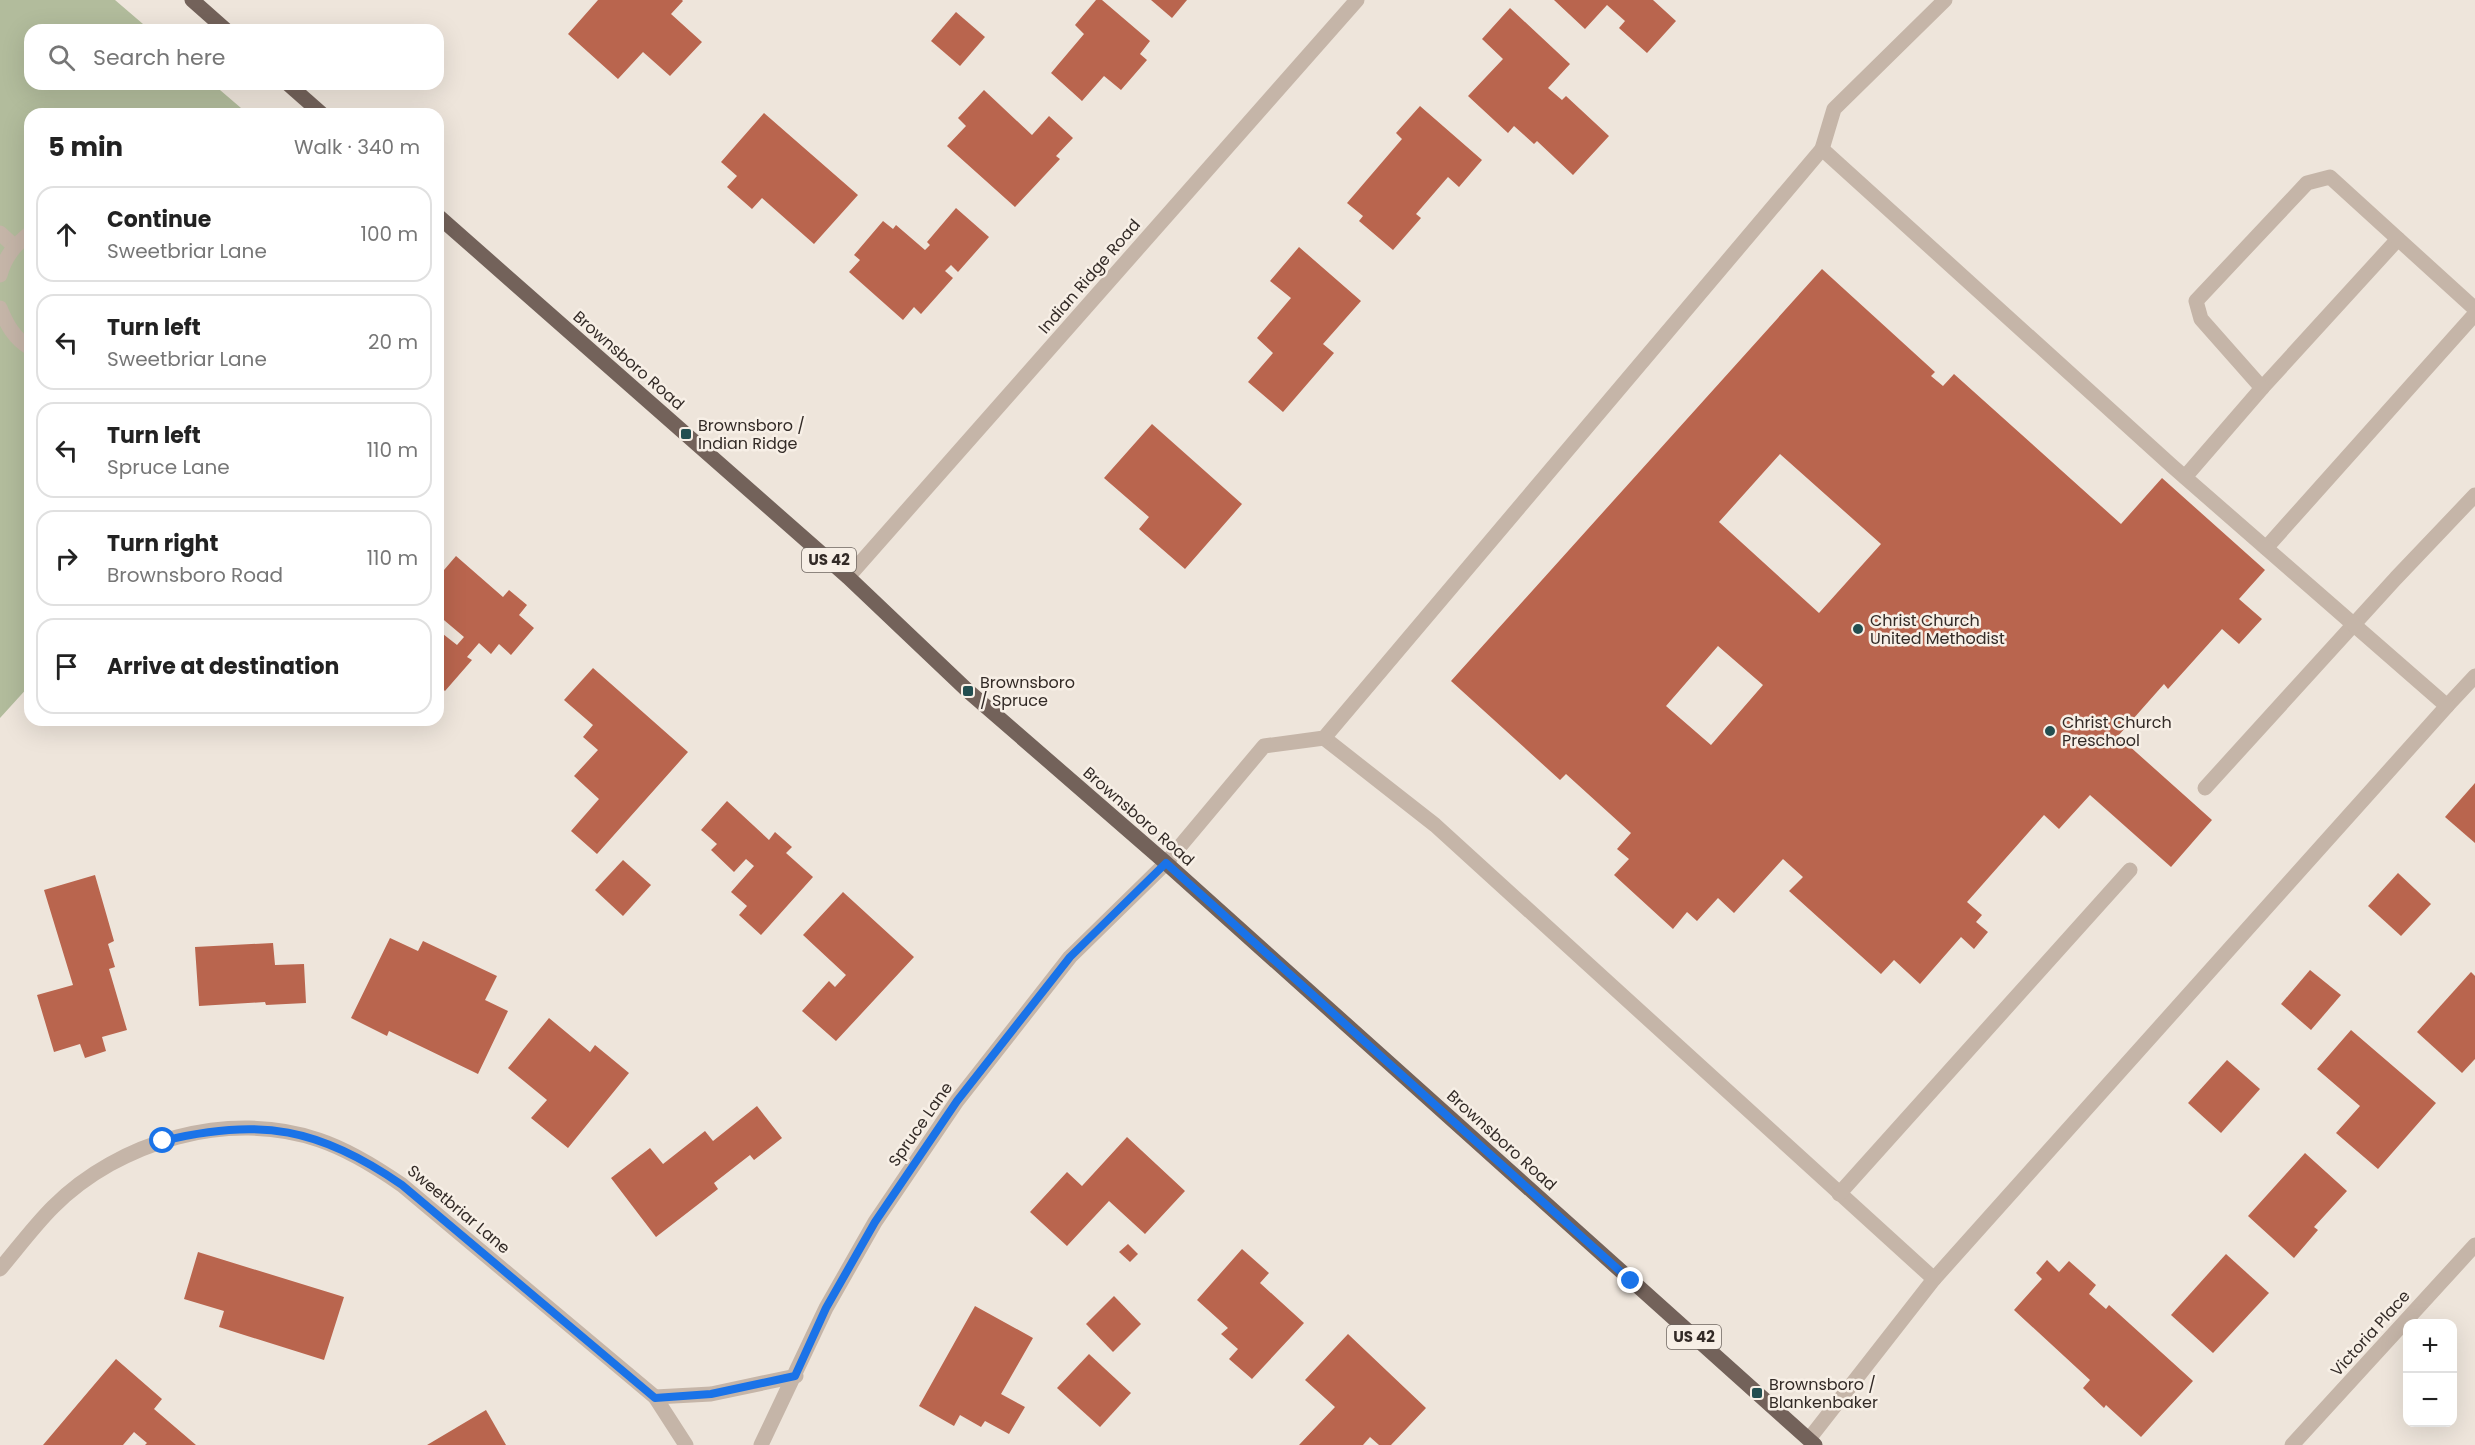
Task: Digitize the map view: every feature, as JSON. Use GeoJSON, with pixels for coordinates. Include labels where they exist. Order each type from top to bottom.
{"type":"FeatureCollection","features":[{"type":"Feature","properties":{"kind":"main road"},"geometry":{"type":"LineString","coordinates":[[192,0],[219,24]]}},
{"type":"Feature","properties":{"kind":"main road"},"geometry":{"type":"LineString","coordinates":[[295,90],[315,108]]}},
{"type":"Feature","properties":{"kind":"main road","name":"Brownsboro Road"},"geometry":{"type":"LineString","coordinates":[[444,221],[848,577],[969,692],[1166,863],[1812,1442]]}},
{"type":"Feature","properties":{"kind":"street","name":"Indian Ridge Road"},"geometry":{"type":"LineString","coordinates":[[848,577],[1357,0]]}},
{"type":"Feature","properties":{"kind":"street"},"geometry":{"type":"LineString","coordinates":[[1934,1279],[1435,825],[1324,738],[1822,149],[1834,109],[1945,0]]}},
{"type":"Feature","properties":{"kind":"street"},"geometry":{"type":"LineString","coordinates":[[1822,149],[2185,477],[2446,706]]}},
{"type":"Feature","properties":{"kind":"street"},"geometry":{"type":"LineString","coordinates":[[2262,387],[2201,319],[2196,301],[2307,183],[2330,177],[2475,309]]}},
{"type":"Feature","properties":{"kind":"street"},"geometry":{"type":"LineString","coordinates":[[0,233],[14,246]]}},
{"type":"Feature","properties":{"kind":"street"},"geometry":{"type":"LineString","coordinates":[[0,275],[3,264],[14,246],[24,238]]}},
{"type":"Feature","properties":{"kind":"street"},"geometry":{"type":"LineString","coordinates":[[2185,477],[2262,387],[2398,239]]}},
{"type":"Feature","properties":{"kind":"street"},"geometry":{"type":"LineString","coordinates":[[0,308],[8,326],[24,344]]}},
{"type":"Feature","properties":{"kind":"street"},"geometry":{"type":"LineString","coordinates":[[2266,548],[2475,314]]}},
{"type":"Feature","properties":{"kind":"street"},"geometry":{"type":"LineString","coordinates":[[2205,788],[2396,578],[2475,495]]}},
{"type":"Feature","properties":{"kind":"street"},"geometry":{"type":"LineString","coordinates":[[1812,1442],[1934,1279],[2471,680]]}},
{"type":"Feature","properties":{"kind":"street","name":"Spruce Lane"},"geometry":{"type":"LineString","coordinates":[[762,1445],[826,1308],[875,1222],[957,1101],[1070,957],[1166,863],[1264,746],[1324,738]]}},
{"type":"Feature","properties":{"kind":"street"},"geometry":{"type":"LineString","coordinates":[[1839,1194],[2130,870]]}},
{"type":"Feature","properties":{"kind":"street","name":"Sweetbriar Lane"},"geometry":{"type":"LineString","coordinates":[[0,1269],[53,1207],[78,1186],[133,1153],[163,1141],[227,1129],[289,1132],[319,1140],[368,1162],[402,1185],[655,1398],[686,1445]]}},
{"type":"Feature","properties":{"kind":"street","name":"Victoria Place"},"geometry":{"type":"LineString","coordinates":[[2292,1445],[2475,1245]]}},
{"type":"Feature","properties":{"kind":"street"},"geometry":{"type":"LineString","coordinates":[[655,1398],[711,1394],[795,1376]]}},
{"type":"Feature","properties":{"kind":"green space"},"geometry":{"type":"Polygon","coordinates":[[[0,0],[115,0],[143,24],[24,24],[24,90],[220,90],[241,108],[24,108],[24,692],[0,718],[0,0]]]}},
{"type":"Feature","properties":{"kind":"building"},"geometry":{"type":"Polygon","coordinates":[[[598,0],[682,0],[671,14],[702,42],[670,76],[643,52],[618,79],[568,34],[598,0]]]}},
{"type":"Feature","properties":{"kind":"building"},"geometry":{"type":"Polygon","coordinates":[[[1096,0],[1102,0],[1150,41],[1140,54],[1147,60],[1121,90],[1104,76],[1082,101],[1051,73],[1084,34],[1075,25],[1096,0]]]}},
{"type":"Feature","properties":{"kind":"building"},"geometry":{"type":"Polygon","coordinates":[[[1151,0],[1187,0],[1172,18],[1151,0]]]}},
{"type":"Feature","properties":{"kind":"building"},"geometry":{"type":"Polygon","coordinates":[[[1554,0],[1653,0],[1676,21],[1647,53],[1619,28],[1625,21],[1607,5],[1585,29],[1554,0]]]}},
{"type":"Feature","properties":{"kind":"building"},"geometry":{"type":"Polygon","coordinates":[[[1510,8],[1570,64],[1548,88],[1562,100],[1566,96],[1609,136],[1573,175],[1537,141],[1534,144],[1514,126],[1508,133],[1468,96],[1503,59],[1482,39],[1510,8]]]}},
{"type":"Feature","properties":{"kind":"building"},"geometry":{"type":"Polygon","coordinates":[[[956,12],[985,37],[960,66],[931,41],[956,12]]]}},
{"type":"Feature","properties":{"kind":"building"},"geometry":{"type":"Polygon","coordinates":[[[984,90],[1032,135],[1049,116],[1073,138],[1056,156],[1060,159],[1015,207],[947,146],[966,126],[958,118],[984,90]]]}},
{"type":"Feature","properties":{"kind":"building"},"geometry":{"type":"Polygon","coordinates":[[[1420,106],[1482,160],[1459,187],[1448,177],[1416,214],[1421,218],[1393,250],[1359,221],[1363,216],[1347,203],[1402,139],[1396,133],[1420,106]]]}},
{"type":"Feature","properties":{"kind":"building"},"geometry":{"type":"Polygon","coordinates":[[[764,113],[858,195],[814,244],[762,198],[752,209],[727,187],[737,176],[721,162],[764,113]]]}},
{"type":"Feature","properties":{"kind":"building"},"geometry":{"type":"Polygon","coordinates":[[[956,208],[989,237],[958,272],[951,265],[945,271],[953,278],[921,314],[914,307],[903,320],[849,272],[860,260],[854,255],[883,221],[893,229],[896,225],[925,250],[930,245],[927,242],[956,208]]]}},
{"type":"Feature","properties":{"kind":"building"},"geometry":{"type":"Polygon","coordinates":[[[1299,247],[1361,301],[1323,344],[1334,353],[1283,412],[1248,382],[1273,353],[1257,338],[1291,298],[1270,281],[1299,247]]]}},
{"type":"Feature","properties":{"kind":"building"},"geometry":{"type":"Polygon","coordinates":[[[1822,269],[1935,372],[1931,376],[1943,386],[1954,374],[2121,524],[2162,478],[2265,570],[2239,599],[2262,619],[2239,644],[2222,629],[2168,689],[2164,684],[2118,736],[2212,820],[2171,867],[2090,795],[2059,829],[2044,815],[1967,902],[1982,915],[1976,922],[1988,932],[1974,949],[1961,937],[1920,984],[1894,960],[1881,974],[1789,891],[1803,877],[1783,859],[1734,913],[1718,898],[1697,921],[1687,912],[1673,929],[1614,875],[1629,859],[1617,849],[1631,833],[1566,774],[1560,780],[1451,681],[1822,269]],[[1780,454],[1719,522],[1819,613],[1881,544],[1780,454]],[[1718,646],[1666,706],[1711,745],[1763,685],[1718,646]]]}},
{"type":"Feature","properties":{"kind":"building"},"geometry":{"type":"Polygon","coordinates":[[[1152,424],[1242,504],[1185,569],[1139,529],[1149,517],[1104,478],[1152,424]]]}},
{"type":"Feature","properties":{"kind":"building"},"geometry":{"type":"Polygon","coordinates":[[[456,556],[503,597],[509,590],[527,605],[519,615],[534,628],[511,655],[499,644],[491,654],[479,643],[467,657],[472,660],[445,691],[444,635],[457,645],[464,637],[444,620],[444,570],[456,556]]]}},
{"type":"Feature","properties":{"kind":"building"},"geometry":{"type":"Polygon","coordinates":[[[593,668],[688,752],[597,854],[571,831],[599,799],[574,776],[598,750],[583,737],[593,725],[564,700],[593,668]]]}},
{"type":"Feature","properties":{"kind":"building"},"geometry":{"type":"Polygon","coordinates":[[[2475,783],[2475,843],[2445,817],[2475,783]]]}},
{"type":"Feature","properties":{"kind":"building"},"geometry":{"type":"Polygon","coordinates":[[[727,801],[769,840],[775,832],[792,847],[786,853],[813,877],[761,935],[739,915],[747,906],[731,892],[754,866],[746,859],[734,872],[711,850],[717,844],[701,830],[727,801]]]}},
{"type":"Feature","properties":{"kind":"building"},"geometry":{"type":"Polygon","coordinates":[[[623,860],[651,885],[623,916],[595,890],[623,860]]]}},
{"type":"Feature","properties":{"kind":"building"},"geometry":{"type":"Polygon","coordinates":[[[2398,873],[2431,904],[2401,936],[2368,906],[2398,873]]]}},
{"type":"Feature","properties":{"kind":"building"},"geometry":{"type":"Polygon","coordinates":[[[95,875],[114,941],[108,944],[115,967],[109,969],[127,1030],[102,1037],[106,1051],[85,1058],[80,1044],[54,1052],[37,995],[73,985],[44,890],[95,875]]]}},
{"type":"Feature","properties":{"kind":"building"},"geometry":{"type":"Polygon","coordinates":[[[843,892],[914,957],[836,1041],[802,1011],[829,981],[835,987],[846,975],[803,935],[843,892]]]}},
{"type":"Feature","properties":{"kind":"building"},"geometry":{"type":"Polygon","coordinates":[[[390,938],[418,951],[423,941],[497,976],[485,1000],[508,1011],[478,1074],[389,1031],[387,1036],[351,1018],[390,938]]]}},
{"type":"Feature","properties":{"kind":"building"},"geometry":{"type":"Polygon","coordinates":[[[273,943],[275,965],[304,964],[306,1003],[266,1005],[265,1002],[199,1006],[195,947],[273,943]]]}},
{"type":"Feature","properties":{"kind":"building"},"geometry":{"type":"Polygon","coordinates":[[[2310,970],[2341,995],[2311,1030],[2281,1004],[2310,970]]]}},
{"type":"Feature","properties":{"kind":"building"},"geometry":{"type":"Polygon","coordinates":[[[2471,972],[2475,976],[2475,1059],[2462,1073],[2417,1032],[2471,972]]]}},
{"type":"Feature","properties":{"kind":"building"},"geometry":{"type":"Polygon","coordinates":[[[549,1018],[590,1052],[595,1045],[629,1073],[568,1148],[531,1118],[547,1100],[508,1068],[549,1018]]]}},
{"type":"Feature","properties":{"kind":"building"},"geometry":{"type":"Polygon","coordinates":[[[2351,1030],[2436,1103],[2378,1169],[2336,1133],[2360,1106],[2317,1069],[2351,1030]]]}},
{"type":"Feature","properties":{"kind":"building"},"geometry":{"type":"Polygon","coordinates":[[[2227,1060],[2260,1089],[2221,1133],[2188,1103],[2227,1060]]]}},
{"type":"Feature","properties":{"kind":"building"},"geometry":{"type":"Polygon","coordinates":[[[757,1106],[782,1138],[754,1160],[750,1155],[714,1183],[718,1189],[656,1237],[611,1178],[650,1148],[663,1164],[705,1131],[713,1141],[757,1106]]]}},
{"type":"Feature","properties":{"kind":"building"},"geometry":{"type":"Polygon","coordinates":[[[1127,1137],[1185,1191],[1145,1234],[1109,1201],[1067,1246],[1030,1212],[1067,1172],[1082,1186],[1127,1137]]]}},
{"type":"Feature","properties":{"kind":"building"},"geometry":{"type":"Polygon","coordinates":[[[2305,1153],[2347,1191],[2314,1227],[2318,1230],[2294,1258],[2248,1216],[2305,1153]]]}},
{"type":"Feature","properties":{"kind":"building"},"geometry":{"type":"Polygon","coordinates":[[[1128,1244],[1138,1254],[1130,1262],[1119,1252],[1128,1244]]]}},
{"type":"Feature","properties":{"kind":"building"},"geometry":{"type":"Polygon","coordinates":[[[1242,1249],[1269,1273],[1260,1283],[1304,1323],[1252,1379],[1229,1359],[1238,1349],[1221,1334],[1228,1328],[1197,1300],[1242,1249]]]}},
{"type":"Feature","properties":{"kind":"building"},"geometry":{"type":"Polygon","coordinates":[[[198,1252],[344,1297],[324,1360],[219,1327],[224,1311],[184,1299],[198,1252]]]}},
{"type":"Feature","properties":{"kind":"building"},"geometry":{"type":"Polygon","coordinates":[[[2226,1254],[2269,1293],[2213,1353],[2171,1315],[2226,1254]]]}},
{"type":"Feature","properties":{"kind":"building"},"geometry":{"type":"Polygon","coordinates":[[[2047,1260],[2059,1272],[2069,1261],[2096,1285],[2089,1294],[2106,1309],[2109,1305],[2193,1381],[2141,1437],[2106,1405],[2104,1408],[2083,1388],[2090,1380],[2014,1310],[2042,1279],[2036,1273],[2047,1260]]]}},
{"type":"Feature","properties":{"kind":"building"},"geometry":{"type":"Polygon","coordinates":[[[1114,1296],[1141,1324],[1113,1352],[1086,1324],[1114,1296]]]}},
{"type":"Feature","properties":{"kind":"building"},"geometry":{"type":"Polygon","coordinates":[[[975,1306],[1033,1338],[1001,1394],[1025,1407],[1009,1434],[985,1421],[981,1427],[960,1415],[954,1426],[919,1406],[975,1306]]]}},
{"type":"Feature","properties":{"kind":"building"},"geometry":{"type":"Polygon","coordinates":[[[1348,1334],[1426,1408],[1391,1445],[1379,1445],[1370,1437],[1363,1445],[1299,1445],[1335,1407],[1305,1380],[1348,1334]]]}},
{"type":"Feature","properties":{"kind":"building"},"geometry":{"type":"Polygon","coordinates":[[[1089,1354],[1131,1393],[1100,1427],[1057,1388],[1089,1354]]]}},
{"type":"Feature","properties":{"kind":"building"},"geometry":{"type":"Polygon","coordinates":[[[116,1359],[162,1399],[154,1409],[196,1445],[145,1445],[147,1443],[134,1432],[123,1445],[43,1445],[116,1359]]]}},
{"type":"Feature","properties":{"kind":"building"},"geometry":{"type":"Polygon","coordinates":[[[486,1410],[506,1445],[427,1445],[486,1410]]]}},
{"type":"Feature","properties":{"kind":"place","name":"Brownsboro / Indian Ridge"},"geometry":{"type":"Point","coordinates":[686,434]}},
{"type":"Feature","properties":{"kind":"place","name":"Christ Church United Methodist"},"geometry":{"type":"Point","coordinates":[1858,629]}},
{"type":"Feature","properties":{"kind":"place","name":"Brownsboro / Spruce"},"geometry":{"type":"Point","coordinates":[968,691]}},
{"type":"Feature","properties":{"kind":"place","name":"Christ Church Preschool"},"geometry":{"type":"Point","coordinates":[2050,731]}},
{"type":"Feature","properties":{"kind":"place","name":"Brownsboro / Blankenbaker"},"geometry":{"type":"Point","coordinates":[1757,1393]}},
{"type":"Feature","properties":{"kind":"route"},"geometry":{"type":"LineString","coordinates":[[163,1141],[227,1129],[289,1132],[319,1140],[368,1162],[402,1185],[655,1398],[711,1394],[795,1376],[826,1308],[875,1222],[957,1101],[1070,957],[1166,863],[1631,1281]]}}]}
